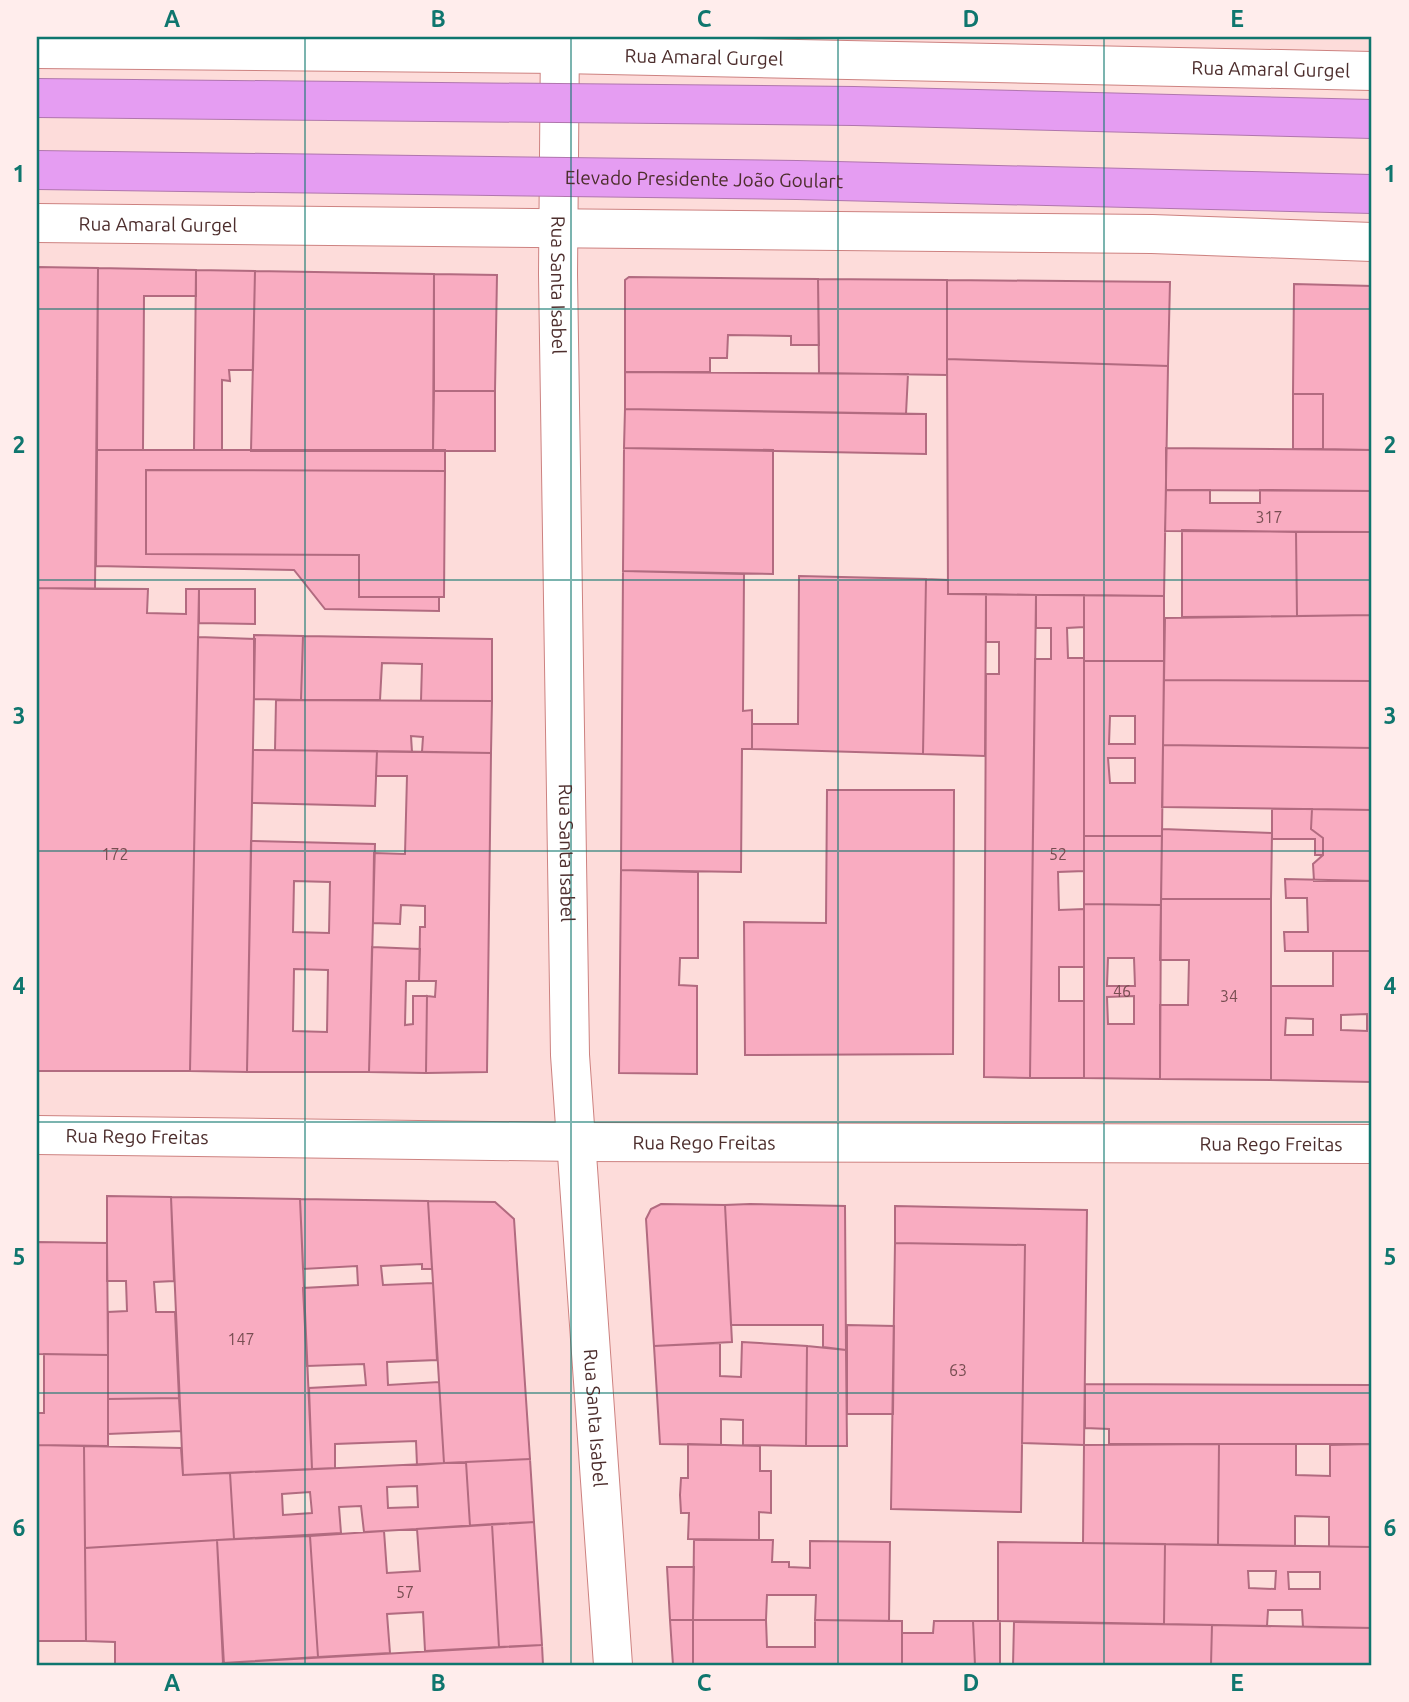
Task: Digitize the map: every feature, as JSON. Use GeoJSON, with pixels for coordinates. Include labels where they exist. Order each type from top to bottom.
{"type":"FeatureCollection","features":[{"type":"Feature","properties":{"kind":"highway"},"geometry":{"type":"LineString","coordinates":[[37,98],[854,106],[1372,119]]}},
{"type":"Feature","properties":{"kind":"highway","name":"Elevado Presidente João Goulart"},"geometry":{"type":"LineString","coordinates":[[37,170],[797,180],[1372,194]]}},
{"type":"Feature","properties":{"kind":"street","name":"Rua Amaral Gurgel"},"geometry":{"type":"LineString","coordinates":[[37,49],[560,45],[1372,71]]}},
{"type":"Feature","properties":{"kind":"street","name":"Rua Santa Isabel"},"geometry":{"type":"LineString","coordinates":[[560,45],[558,229],[570,1041],[613,1665]]}},
{"type":"Feature","properties":{"kind":"street","name":"Rua Amaral Gurgel"},"geometry":{"type":"LineString","coordinates":[[37,223],[1152,234],[1372,242]]}},
{"type":"Feature","properties":{"kind":"street","name":"Rua Rego Freitas"},"geometry":{"type":"LineString","coordinates":[[37,1135],[577,1142],[1372,1144]]}},
{"type":"Feature","properties":{"kind":"building"},"geometry":{"type":"Polygon","coordinates":[[[37,267],[98,268],[95,589],[37,588],[37,267]]]}},
{"type":"Feature","properties":{"kind":"building"},"geometry":{"type":"Polygon","coordinates":[[[98,268],[196,270],[196,296],[144,296],[143,450],[97,450],[98,268]]]}},
{"type":"Feature","properties":{"kind":"building"},"geometry":{"type":"Polygon","coordinates":[[[196,270],[255,271],[253,370],[229,370],[230,381],[222,380],[222,450],[194,450],[196,270]]]}},
{"type":"Feature","properties":{"kind":"building"},"geometry":{"type":"Polygon","coordinates":[[[255,271],[434,274],[433,451],[251,451],[255,271]]]}},
{"type":"Feature","properties":{"kind":"building"},"geometry":{"type":"Polygon","coordinates":[[[434,274],[497,275],[495,391],[434,391],[434,274]]]}},
{"type":"Feature","properties":{"kind":"building"},"geometry":{"type":"Polygon","coordinates":[[[629,277],[818,279],[819,345],[791,345],[791,336],[728,335],[727,358],[710,358],[710,372],[625,372],[625,280],[629,277]]]}},
{"type":"Feature","properties":{"kind":"building"},"geometry":{"type":"Polygon","coordinates":[[[818,279],[947,280],[947,375],[819,373],[818,279]]]}},
{"type":"Feature","properties":{"kind":"building"},"geometry":{"type":"Polygon","coordinates":[[[947,280],[1170,282],[1168,366],[947,359],[947,280]]]}},
{"type":"Feature","properties":{"kind":"building"},"geometry":{"type":"Polygon","coordinates":[[[1294,284],[1372,286],[1372,450],[1323,449],[1323,394],[1293,394],[1294,284]]]}},
{"type":"Feature","properties":{"kind":"building"},"geometry":{"type":"Polygon","coordinates":[[[947,359],[1168,366],[1164,596],[948,594],[947,359]]]}},
{"type":"Feature","properties":{"kind":"building"},"geometry":{"type":"Polygon","coordinates":[[[625,372],[908,374],[906,414],[625,409],[625,372]]]}},
{"type":"Feature","properties":{"kind":"building"},"geometry":{"type":"Polygon","coordinates":[[[434,391],[495,391],[495,451],[433,451],[434,391]]]}},
{"type":"Feature","properties":{"kind":"building"},"geometry":{"type":"Polygon","coordinates":[[[1293,394],[1323,394],[1323,449],[1293,449],[1293,394]]]}},
{"type":"Feature","properties":{"kind":"building"},"geometry":{"type":"Polygon","coordinates":[[[625,409],[926,414],[926,454],[624,448],[625,409]]]}},
{"type":"Feature","properties":{"kind":"building"},"geometry":{"type":"Polygon","coordinates":[[[624,448],[773,450],[773,574],[623,571],[624,448]]]}},
{"type":"Feature","properties":{"kind":"building"},"geometry":{"type":"Polygon","coordinates":[[[1166,448],[1372,450],[1372,491],[1166,490],[1166,448]]]}},
{"type":"Feature","properties":{"kind":"building"},"geometry":{"type":"Polygon","coordinates":[[[97,450],[445,450],[445,471],[146,470],[146,554],[359,555],[359,597],[439,597],[439,611],[325,609],[294,570],[96,566],[97,450]]]}},
{"type":"Feature","properties":{"kind":"building"},"geometry":{"type":"Polygon","coordinates":[[[146,470],[445,471],[444,597],[359,597],[359,555],[146,554],[146,470]]]}},
{"type":"Feature","properties":{"kind":"building"},"geometry":{"type":"Polygon","coordinates":[[[1166,490],[1210,490],[1210,503],[1260,503],[1260,490],[1372,491],[1372,532],[1165,531],[1166,490]]]}},
{"type":"Feature","properties":{"kind":"building"},"geometry":{"type":"Polygon","coordinates":[[[1182,530],[1296,532],[1297,616],[1182,617],[1182,530]]]}},
{"type":"Feature","properties":{"kind":"building"},"geometry":{"type":"Polygon","coordinates":[[[1296,532],[1372,532],[1372,615],[1297,616],[1296,532]]]}},
{"type":"Feature","properties":{"kind":"building"},"geometry":{"type":"Polygon","coordinates":[[[623,571],[744,574],[743,711],[752,710],[752,749],[742,749],[741,872],[621,870],[623,571]]]}},
{"type":"Feature","properties":{"kind":"building"},"geometry":{"type":"Polygon","coordinates":[[[799,576],[926,579],[923,754],[752,749],[752,724],[798,724],[799,576]]]}},
{"type":"Feature","properties":{"kind":"building"},"geometry":{"type":"Polygon","coordinates":[[[926,579],[948,580],[948,594],[986,594],[985,756],[923,754],[926,579]]]}},
{"type":"Feature","properties":{"kind":"building"},"geometry":{"type":"Polygon","coordinates":[[[37,588],[148,589],[147,613],[186,614],[186,589],[199,589],[190,1071],[37,1071],[37,588]]]}},
{"type":"Feature","properties":{"kind":"building"},"geometry":{"type":"Polygon","coordinates":[[[199,589],[255,589],[255,624],[199,623],[199,589]]]}},
{"type":"Feature","properties":{"kind":"building"},"geometry":{"type":"Polygon","coordinates":[[[986,594],[1036,595],[1030,1078],[984,1077],[986,674],[999,674],[999,642],[986,642],[986,594]]]}},
{"type":"Feature","properties":{"kind":"building"},"geometry":{"type":"Polygon","coordinates":[[[1036,595],[1084,595],[1084,627],[1067,628],[1068,658],[1084,658],[1084,871],[1058,872],[1059,910],[1084,909],[1084,967],[1059,967],[1059,1001],[1084,1001],[1084,1078],[1030,1078],[1035,659],[1051,659],[1051,628],[1036,628],[1036,595]]]}},
{"type":"Feature","properties":{"kind":"building"},"geometry":{"type":"Polygon","coordinates":[[[1084,595],[1164,596],[1164,661],[1084,661],[1084,595]]]}},
{"type":"Feature","properties":{"kind":"building"},"geometry":{"type":"Polygon","coordinates":[[[1372,615],[1372,681],[1164,680],[1165,618],[1372,615]]]}},
{"type":"Feature","properties":{"kind":"building"},"geometry":{"type":"Polygon","coordinates":[[[254,635],[303,636],[301,700],[254,699],[254,635]]]}},
{"type":"Feature","properties":{"kind":"building"},"geometry":{"type":"Polygon","coordinates":[[[303,636],[492,639],[492,701],[421,701],[422,664],[382,663],[380,700],[301,700],[303,636]]]}},
{"type":"Feature","properties":{"kind":"building"},"geometry":{"type":"Polygon","coordinates":[[[198,637],[255,639],[247,1072],[190,1071],[198,637]]]}},
{"type":"Feature","properties":{"kind":"building"},"geometry":{"type":"Polygon","coordinates":[[[1084,661],[1164,661],[1162,836],[1084,836],[1084,661]],[[1110,716],[1109,744],[1135,744],[1135,716],[1110,716]],[[1108,758],[1110,783],[1135,783],[1135,758],[1108,758]]]}},
{"type":"Feature","properties":{"kind":"building"},"geometry":{"type":"Polygon","coordinates":[[[1164,680],[1372,681],[1372,748],[1163,745],[1164,680]]]}},
{"type":"Feature","properties":{"kind":"building"},"geometry":{"type":"Polygon","coordinates":[[[276,700],[492,701],[491,753],[422,752],[423,737],[411,736],[412,752],[275,750],[276,700]]]}},
{"type":"Feature","properties":{"kind":"building"},"geometry":{"type":"Polygon","coordinates":[[[1163,745],[1372,748],[1372,810],[1162,807],[1163,745]]]}},
{"type":"Feature","properties":{"kind":"building"},"geometry":{"type":"Polygon","coordinates":[[[253,750],[377,751],[375,806],[252,803],[253,750]]]}},
{"type":"Feature","properties":{"kind":"building"},"geometry":{"type":"Polygon","coordinates":[[[377,751],[491,753],[487,1072],[426,1073],[427,996],[435,997],[436,981],[419,981],[420,927],[425,927],[425,906],[401,905],[400,924],[373,923],[374,853],[405,854],[407,776],[376,776],[377,751]]]}},
{"type":"Feature","properties":{"kind":"building"},"geometry":{"type":"Polygon","coordinates":[[[827,790],[954,790],[953,1054],[745,1055],[744,922],[826,923],[827,790]]]}},
{"type":"Feature","properties":{"kind":"building"},"geometry":{"type":"Polygon","coordinates":[[[1272,809],[1312,809],[1311,829],[1323,838],[1323,855],[1315,855],[1315,839],[1272,839],[1272,809]]]}},
{"type":"Feature","properties":{"kind":"building"},"geometry":{"type":"Polygon","coordinates":[[[1312,809],[1372,810],[1372,881],[1314,881],[1313,864],[1323,855],[1323,838],[1311,829],[1312,809]]]}},
{"type":"Feature","properties":{"kind":"building"},"geometry":{"type":"Polygon","coordinates":[[[1162,829],[1272,833],[1271,899],[1161,899],[1162,829]]]}},
{"type":"Feature","properties":{"kind":"building"},"geometry":{"type":"Polygon","coordinates":[[[1084,836],[1162,836],[1161,905],[1084,904],[1084,836]]]}},
{"type":"Feature","properties":{"kind":"building"},"geometry":{"type":"Polygon","coordinates":[[[251,841],[375,844],[369,1072],[247,1072],[251,841]],[[294,881],[293,932],[329,933],[330,882],[294,881]],[[294,969],[293,1031],[327,1032],[328,970],[294,969]]]}},
{"type":"Feature","properties":{"kind":"building"},"geometry":{"type":"Polygon","coordinates":[[[621,870],[698,872],[698,958],[680,958],[679,985],[697,986],[697,1074],[619,1073],[621,870]]]}},
{"type":"Feature","properties":{"kind":"building"},"geometry":{"type":"Polygon","coordinates":[[[1285,879],[1372,881],[1372,951],[1285,951],[1284,932],[1308,932],[1307,898],[1286,898],[1285,879]]]}},
{"type":"Feature","properties":{"kind":"building"},"geometry":{"type":"Polygon","coordinates":[[[1161,899],[1271,899],[1271,1080],[1160,1079],[1160,1005],[1188,1005],[1189,960],[1160,960],[1161,899]]]}},
{"type":"Feature","properties":{"kind":"building"},"geometry":{"type":"Polygon","coordinates":[[[1084,904],[1161,905],[1160,1079],[1084,1078],[1084,904]],[[1108,958],[1107,986],[1135,986],[1134,958],[1108,958]],[[1134,996],[1107,997],[1108,1024],[1134,1024],[1134,996]]]}},
{"type":"Feature","properties":{"kind":"building"},"geometry":{"type":"Polygon","coordinates":[[[372,947],[420,949],[419,981],[406,981],[405,1025],[413,1024],[413,996],[427,996],[426,1073],[369,1072],[372,947]]]}},
{"type":"Feature","properties":{"kind":"building"},"geometry":{"type":"Polygon","coordinates":[[[1333,951],[1372,951],[1372,1082],[1271,1080],[1271,986],[1333,986],[1333,951]],[[1367,1014],[1341,1015],[1341,1030],[1367,1031],[1367,1014]],[[1286,1018],[1285,1035],[1313,1035],[1313,1019],[1286,1018]]]}},
{"type":"Feature","properties":{"kind":"building"},"geometry":{"type":"Polygon","coordinates":[[[107,1196],[171,1197],[174,1281],[154,1282],[156,1312],[175,1312],[179,1398],[108,1399],[108,1312],[127,1311],[126,1281],[107,1281],[107,1196]]]}},
{"type":"Feature","properties":{"kind":"building"},"geometry":{"type":"Polygon","coordinates":[[[171,1197],[300,1199],[312,1469],[183,1475],[171,1197]]]}},
{"type":"Feature","properties":{"kind":"building"},"geometry":{"type":"Polygon","coordinates":[[[300,1199],[428,1201],[432,1269],[422,1269],[422,1264],[381,1266],[383,1285],[433,1283],[437,1360],[387,1362],[388,1385],[439,1382],[444,1463],[417,1465],[416,1441],[335,1444],[335,1468],[312,1469],[309,1388],[366,1385],[364,1364],[307,1366],[303,1288],[358,1285],[357,1266],[303,1269],[300,1199]]]}},
{"type":"Feature","properties":{"kind":"building"},"geometry":{"type":"Polygon","coordinates":[[[428,1201],[495,1202],[514,1219],[530,1459],[444,1463],[428,1201]]]}},
{"type":"Feature","properties":{"kind":"building"},"geometry":{"type":"Polygon","coordinates":[[[661,1204],[725,1205],[732,1342],[654,1346],[646,1219],[651,1209],[661,1204]]]}},
{"type":"Feature","properties":{"kind":"building"},"geometry":{"type":"Polygon","coordinates":[[[725,1205],[845,1206],[846,1350],[823,1347],[823,1325],[731,1325],[725,1205]]]}},
{"type":"Feature","properties":{"kind":"building"},"geometry":{"type":"Polygon","coordinates":[[[895,1206],[1087,1210],[1084,1445],[1022,1443],[1025,1245],[895,1243],[895,1206]]]}},
{"type":"Feature","properties":{"kind":"building"},"geometry":{"type":"Polygon","coordinates":[[[37,1242],[107,1243],[108,1355],[37,1354],[37,1242]]]}},
{"type":"Feature","properties":{"kind":"building"},"geometry":{"type":"Polygon","coordinates":[[[895,1243],[1025,1245],[1021,1512],[891,1509],[895,1243]]]}},
{"type":"Feature","properties":{"kind":"building"},"geometry":{"type":"Polygon","coordinates":[[[847,1325],[894,1326],[893,1414],[847,1414],[847,1325]]]}},
{"type":"Feature","properties":{"kind":"building"},"geometry":{"type":"Polygon","coordinates":[[[742,1342],[807,1346],[806,1446],[743,1445],[743,1420],[721,1419],[721,1445],[660,1444],[654,1346],[720,1343],[720,1376],[741,1377],[742,1342]]]}},
{"type":"Feature","properties":{"kind":"building"},"geometry":{"type":"Polygon","coordinates":[[[807,1346],[846,1350],[847,1446],[806,1446],[807,1346]]]}},
{"type":"Feature","properties":{"kind":"building"},"geometry":{"type":"Polygon","coordinates":[[[44,1354],[108,1355],[108,1446],[37,1445],[37,1413],[44,1413],[44,1354]]]}},
{"type":"Feature","properties":{"kind":"building"},"geometry":{"type":"Polygon","coordinates":[[[1085,1384],[1372,1385],[1372,1444],[1109,1444],[1109,1429],[1085,1428],[1085,1384]]]}},
{"type":"Feature","properties":{"kind":"building"},"geometry":{"type":"Polygon","coordinates":[[[179,1398],[181,1431],[108,1434],[108,1399],[179,1398]]]}},
{"type":"Feature","properties":{"kind":"building"},"geometry":{"type":"Polygon","coordinates":[[[688,1444],[760,1446],[760,1471],[771,1471],[771,1513],[759,1512],[759,1540],[688,1539],[689,1513],[681,1513],[680,1495],[681,1478],[688,1478],[688,1444]]]}},
{"type":"Feature","properties":{"kind":"building"},"geometry":{"type":"Polygon","coordinates":[[[1219,1444],[1296,1444],[1296,1475],[1330,1476],[1330,1445],[1372,1444],[1372,1547],[1329,1547],[1329,1517],[1295,1516],[1295,1546],[1218,1545],[1219,1444]]]}},
{"type":"Feature","properties":{"kind":"building"},"geometry":{"type":"Polygon","coordinates":[[[1219,1444],[1218,1545],[1083,1543],[1084,1445],[1219,1444]]]}},
{"type":"Feature","properties":{"kind":"building"},"geometry":{"type":"Polygon","coordinates":[[[37,1445],[84,1446],[86,1641],[37,1641],[37,1445]]]}},
{"type":"Feature","properties":{"kind":"building"},"geometry":{"type":"Polygon","coordinates":[[[84,1446],[181,1448],[183,1475],[230,1473],[234,1539],[85,1548],[84,1446]]]}},
{"type":"Feature","properties":{"kind":"building"},"geometry":{"type":"Polygon","coordinates":[[[530,1459],[534,1522],[470,1526],[466,1462],[530,1459]]]}},
{"type":"Feature","properties":{"kind":"building"},"geometry":{"type":"Polygon","coordinates":[[[466,1462],[470,1526],[364,1532],[361,1506],[339,1507],[341,1533],[234,1539],[230,1473],[466,1462]],[[417,1486],[387,1487],[388,1508],[418,1507],[417,1486]],[[310,1492],[282,1494],[283,1515],[312,1513],[310,1492]]]}},
{"type":"Feature","properties":{"kind":"building"},"geometry":{"type":"Polygon","coordinates":[[[534,1522],[542,1645],[499,1647],[492,1524],[534,1522]]]}},
{"type":"Feature","properties":{"kind":"building"},"geometry":{"type":"Polygon","coordinates":[[[492,1524],[499,1647],[425,1651],[423,1612],[387,1614],[390,1653],[318,1657],[310,1536],[384,1531],[387,1573],[420,1571],[417,1529],[492,1524]]]}},
{"type":"Feature","properties":{"kind":"building"},"geometry":{"type":"Polygon","coordinates":[[[310,1536],[318,1657],[223,1663],[217,1540],[310,1536]]]}},
{"type":"Feature","properties":{"kind":"building"},"geometry":{"type":"Polygon","coordinates":[[[217,1540],[224,1665],[115,1665],[115,1642],[86,1641],[85,1548],[217,1540]]]}},
{"type":"Feature","properties":{"kind":"building"},"geometry":{"type":"Polygon","coordinates":[[[694,1540],[773,1540],[772,1562],[789,1562],[789,1567],[810,1568],[810,1541],[890,1542],[889,1621],[815,1620],[816,1595],[767,1595],[766,1620],[693,1620],[694,1540]]]}},
{"type":"Feature","properties":{"kind":"building"},"geometry":{"type":"Polygon","coordinates":[[[998,1542],[1165,1544],[1164,1624],[998,1621],[998,1542]]]}},
{"type":"Feature","properties":{"kind":"building"},"geometry":{"type":"Polygon","coordinates":[[[1165,1544],[1372,1547],[1372,1628],[1303,1627],[1302,1610],[1268,1610],[1267,1626],[1164,1624],[1165,1544]],[[1248,1571],[1249,1588],[1275,1589],[1276,1571],[1248,1571]],[[1288,1572],[1289,1589],[1320,1589],[1320,1572],[1288,1572]]]}},
{"type":"Feature","properties":{"kind":"building"},"geometry":{"type":"Polygon","coordinates":[[[667,1567],[694,1567],[693,1620],[670,1620],[667,1567]]]}},
{"type":"Feature","properties":{"kind":"building"},"geometry":{"type":"Polygon","coordinates":[[[670,1620],[693,1620],[693,1665],[673,1665],[670,1620]]]}},
{"type":"Feature","properties":{"kind":"building"},"geometry":{"type":"Polygon","coordinates":[[[693,1620],[766,1620],[767,1647],[815,1647],[815,1620],[902,1621],[902,1665],[693,1665],[693,1620]]]}},
{"type":"Feature","properties":{"kind":"building"},"geometry":{"type":"Polygon","coordinates":[[[934,1621],[973,1621],[975,1665],[902,1665],[902,1633],[933,1633],[934,1621]]]}},
{"type":"Feature","properties":{"kind":"building"},"geometry":{"type":"Polygon","coordinates":[[[973,1621],[1000,1621],[1000,1665],[975,1665],[973,1621]]]}},
{"type":"Feature","properties":{"kind":"building"},"geometry":{"type":"Polygon","coordinates":[[[1014,1622],[1212,1625],[1211,1665],[1013,1665],[1014,1622]]]}},
{"type":"Feature","properties":{"kind":"building"},"geometry":{"type":"Polygon","coordinates":[[[1212,1625],[1372,1628],[1372,1665],[1211,1665],[1212,1625]]]}},
{"type":"Feature","properties":{"kind":"building"},"geometry":{"type":"Polygon","coordinates":[[[542,1645],[543,1665],[223,1663],[542,1645]]]}}]}
